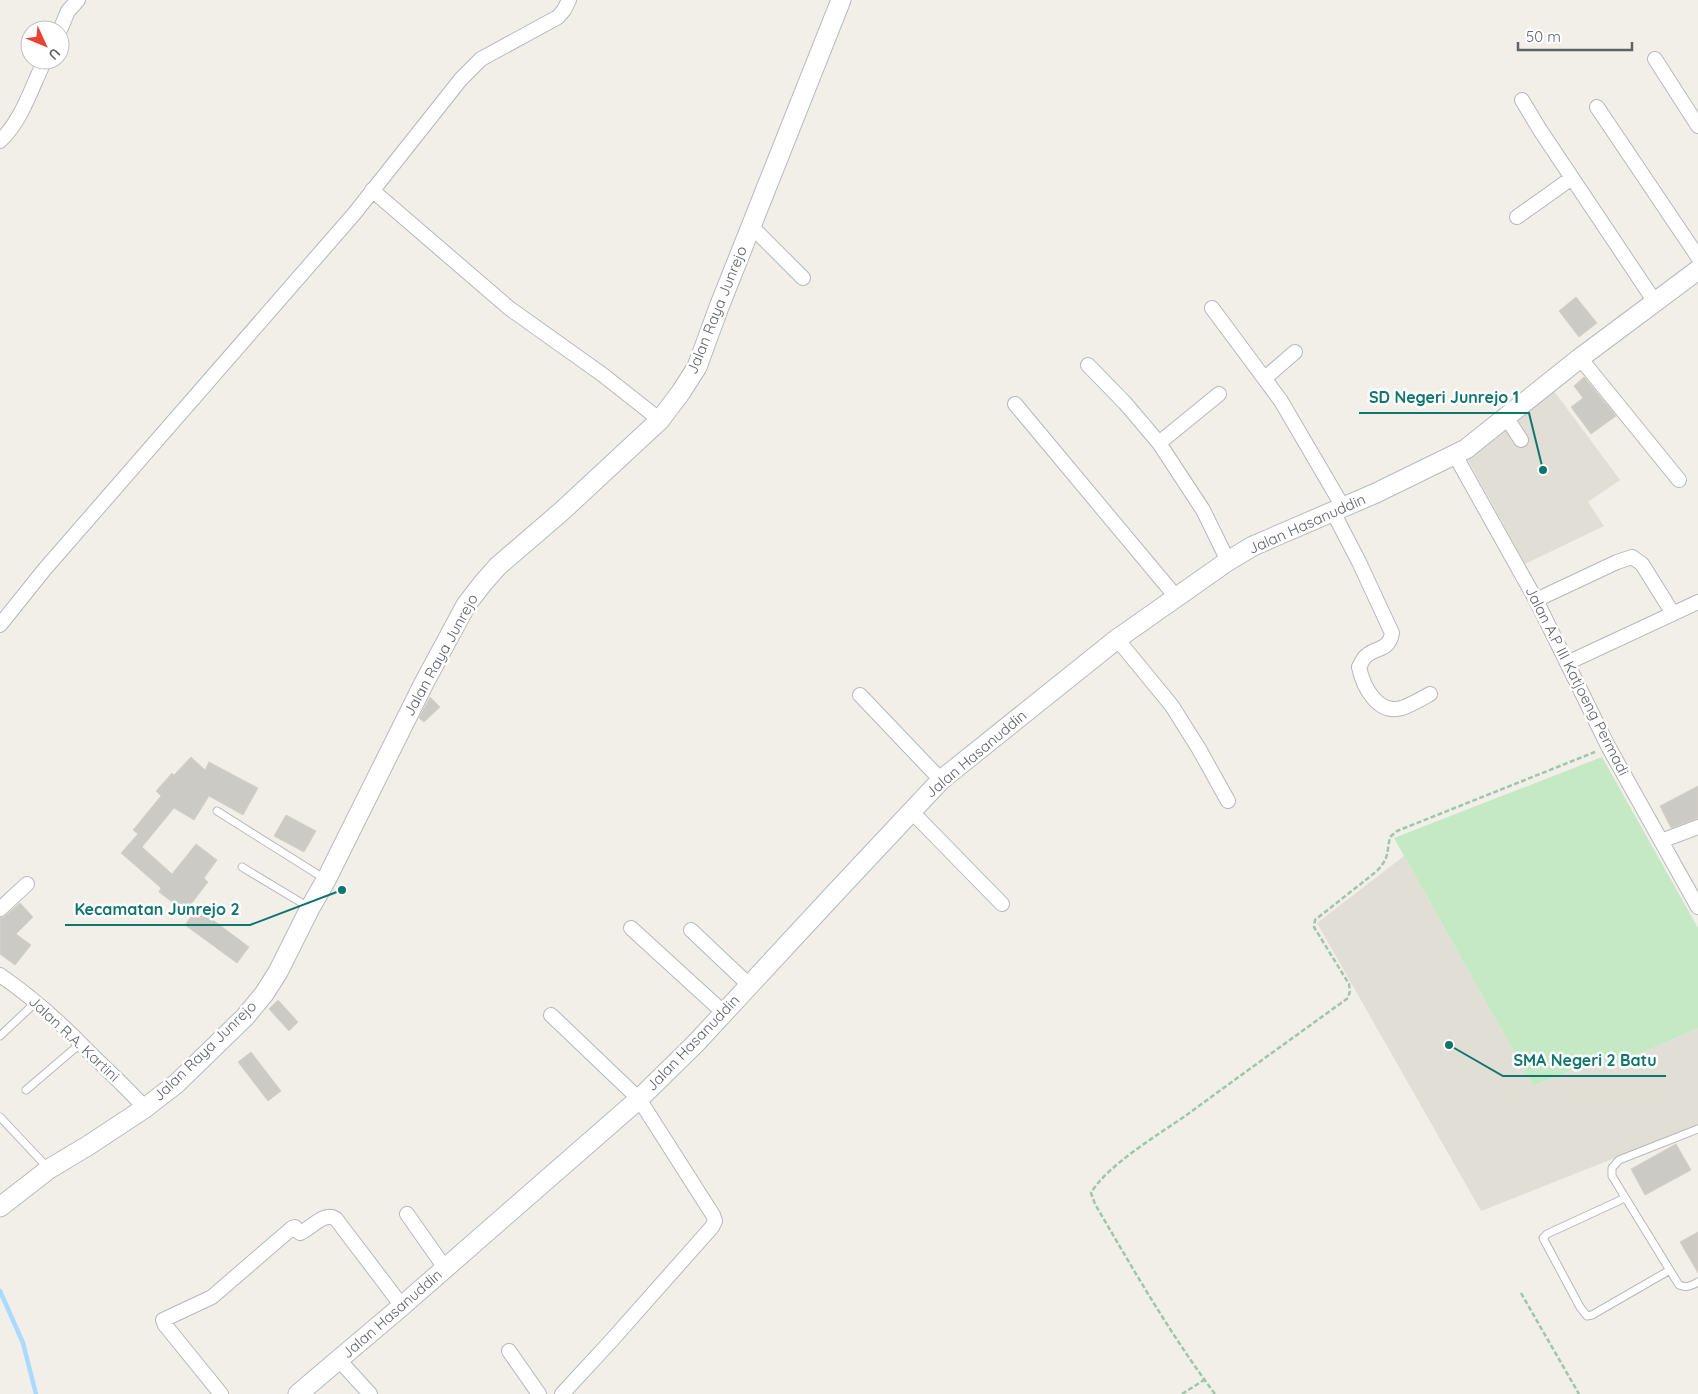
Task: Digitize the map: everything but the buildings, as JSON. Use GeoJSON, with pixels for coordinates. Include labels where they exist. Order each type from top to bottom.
{"type":"FeatureCollection","features":[{"type":"Feature","properties":{"kind":"main road","name":"Jalan Raya Junrejo"},"geometry":{"type":"LineString","coordinates":[[0,1207],[50,1169],[145,1108],[176,1084],[245,1017],[264,994],[278,972],[326,880],[424,684],[466,605],[498,566],[562,511],[660,420],[697,367],[840,0]]}},
{"type":"Feature","properties":{"kind":"main road","name":"Jalan Hasanuddin"},"geometry":{"type":"LineString","coordinates":[[298,1394],[639,1099],[724,1013],[941,780],[1118,639],[1228,561],[1262,542],[1338,510],[1466,449],[1697,268]]}},
{"type":"Feature","properties":{"kind":"street"},"geometry":{"type":"LineString","coordinates":[[64,20],[68,11],[78,0]]}},
{"type":"Feature","properties":{"kind":"street"},"geometry":{"type":"LineString","coordinates":[[0,625],[44,570],[347,222],[475,64],[558,17],[569,0]]}},
{"type":"Feature","properties":{"kind":"street"},"geometry":{"type":"LineString","coordinates":[[1655,59],[1698,126]]}},
{"type":"Feature","properties":{"kind":"street"},"geometry":{"type":"LineString","coordinates":[[0,141],[17,120],[40,70]]}},
{"type":"Feature","properties":{"kind":"street"},"geometry":{"type":"LineString","coordinates":[[1522,100],[1655,302]]}},
{"type":"Feature","properties":{"kind":"street"},"geometry":{"type":"LineString","coordinates":[[1596,107],[1697,268]]}},
{"type":"Feature","properties":{"kind":"street"},"geometry":{"type":"LineString","coordinates":[[1517,217],[1572,178]]}},
{"type":"Feature","properties":{"kind":"street"},"geometry":{"type":"LineString","coordinates":[[372,190],[509,308],[588,363],[660,420]]}},
{"type":"Feature","properties":{"kind":"street"},"geometry":{"type":"LineString","coordinates":[[751,226],[802,278]]}},
{"type":"Feature","properties":{"kind":"street"},"geometry":{"type":"LineString","coordinates":[[1212,308],[1286,409],[1338,510],[1392,633],[1391,640],[1387,645],[1365,656],[1359,667],[1361,677],[1373,697],[1381,706],[1388,709],[1401,708],[1430,694]]}},
{"type":"Feature","properties":{"kind":"street"},"geometry":{"type":"LineString","coordinates":[[1265,378],[1295,352]]}},
{"type":"Feature","properties":{"kind":"street"},"geometry":{"type":"LineString","coordinates":[[1580,358],[1679,480]]}},
{"type":"Feature","properties":{"kind":"street"},"geometry":{"type":"LineString","coordinates":[[1088,365],[1125,403],[1159,443],[1203,510],[1228,561]]}},
{"type":"Feature","properties":{"kind":"street"},"geometry":{"type":"LineString","coordinates":[[1159,443],[1219,394]]}},
{"type":"Feature","properties":{"kind":"street"},"geometry":{"type":"LineString","coordinates":[[1015,404],[1177,598]]}},
{"type":"Feature","properties":{"kind":"street"},"geometry":{"type":"LineString","coordinates":[[1506,417],[1521,440]]}},
{"type":"Feature","properties":{"kind":"street","name":"Jalan A.P III Katjoeng Permadi"},"geometry":{"type":"LineString","coordinates":[[1455,455],[1536,600],[1608,746],[1698,907]]}},
{"type":"Feature","properties":{"kind":"street"},"geometry":{"type":"LineString","coordinates":[[1536,600],[1617,562],[1632,557],[1642,564],[1672,612]]}},
{"type":"Feature","properties":{"kind":"street"},"geometry":{"type":"LineString","coordinates":[[1567,663],[1672,612],[1698,602]]}},
{"type":"Feature","properties":{"kind":"street"},"geometry":{"type":"LineString","coordinates":[[1118,639],[1172,706],[1228,801]]}},
{"type":"Feature","properties":{"kind":"street"},"geometry":{"type":"LineString","coordinates":[[860,695],[941,780]]}},
{"type":"Feature","properties":{"kind":"street"},"geometry":{"type":"LineString","coordinates":[[911,811],[1002,904]]}},
{"type":"Feature","properties":{"kind":"street"},"geometry":{"type":"LineString","coordinates":[[1661,841],[1698,827]]}},
{"type":"Feature","properties":{"kind":"street"},"geometry":{"type":"LineString","coordinates":[[0,909],[27,884]]}},
{"type":"Feature","properties":{"kind":"street"},"geometry":{"type":"LineString","coordinates":[[631,928],[724,1013]]}},
{"type":"Feature","properties":{"kind":"street"},"geometry":{"type":"LineString","coordinates":[[692,930],[749,985]]}},
{"type":"Feature","properties":{"kind":"street","name":"Jalan R.A. Kartini"},"geometry":{"type":"LineString","coordinates":[[0,975],[35,1002],[81,1043],[145,1108]]}},
{"type":"Feature","properties":{"kind":"street"},"geometry":{"type":"LineString","coordinates":[[551,1015],[639,1099],[713,1215],[714,1224],[562,1394]]}},
{"type":"Feature","properties":{"kind":"street"},"geometry":{"type":"LineString","coordinates":[[407,1214],[445,1268]]}},
{"type":"Feature","properties":{"kind":"street"},"geometry":{"type":"LineString","coordinates":[[221,1394],[163,1320],[212,1297],[292,1228],[295,1228],[300,1233],[326,1216],[336,1219],[402,1306]]}},
{"type":"Feature","properties":{"kind":"street"},"geometry":{"type":"LineString","coordinates":[[508,1351],[539,1394]]}},
{"type":"Feature","properties":{"kind":"street"},"geometry":{"type":"LineString","coordinates":[[339,1360],[370,1394]]}},
{"type":"Feature","properties":{"kind":"lane"},"geometry":{"type":"LineString","coordinates":[[217,811],[326,880]]}},
{"type":"Feature","properties":{"kind":"lane"},"geometry":{"type":"LineString","coordinates":[[242,867],[310,908]]}},
{"type":"Feature","properties":{"kind":"lane"},"geometry":{"type":"LineString","coordinates":[[0,1036],[35,1002]]}},
{"type":"Feature","properties":{"kind":"lane"},"geometry":{"type":"LineString","coordinates":[[26,1090],[81,1043]]}},
{"type":"Feature","properties":{"kind":"lane"},"geometry":{"type":"LineString","coordinates":[[0,1117],[50,1169]]}},
{"type":"Feature","properties":{"kind":"lane"},"geometry":{"type":"LineString","coordinates":[[1698,1129],[1619,1160],[1612,1168],[1612,1176],[1679,1285],[1684,1287],[1691,1286],[1698,1282]]}},
{"type":"Feature","properties":{"kind":"lane"},"geometry":{"type":"LineString","coordinates":[[1625,1198],[1547,1234],[1543,1238],[1584,1314],[1587,1316],[1592,1315],[1670,1270]]}},
{"type":"Feature","properties":{"kind":"path"},"geometry":{"type":"LineString","coordinates":[[1215,1394],[1171,1333],[1095,1204],[1091,1192],[1107,1173],[1142,1146],[1348,998],[1350,992],[1349,984],[1314,927],[1315,920],[1384,864],[1389,854],[1390,837],[1397,831],[1608,746]]}},
{"type":"Feature","properties":{"kind":"path"},"geometry":{"type":"LineString","coordinates":[[1521,1294],[1579,1394]]}},
{"type":"Feature","properties":{"kind":"path"},"geometry":{"type":"LineString","coordinates":[[1182,1394],[1204,1380]]}},
{"type":"Feature","properties":{"kind":"shaded area"},"geometry":{"type":"Polygon","coordinates":[[[1554,391],[1620,480],[1588,502],[1604,526],[1525,564],[1468,460],[1470,455],[1554,391]]]}},
{"type":"Feature","properties":{"kind":"shaded area"},"geometry":{"type":"Polygon","coordinates":[[[1404,856],[1533,1086],[1590,1062],[1619,1063],[1698,1028],[1698,1125],[1481,1211],[1317,923],[1404,856]]]}},
{"type":"Feature","properties":{"kind":"green space"},"geometry":{"type":"Polygon","coordinates":[[[1602,757],[1698,928],[1698,1028],[1619,1063],[1590,1062],[1533,1086],[1394,838],[1602,757]]]}},
{"type":"Feature","properties":{"kind":"waterway"},"geometry":{"type":"LineString","coordinates":[[0,1291],[23,1343],[36,1394]]}},
{"type":"Feature","properties":{"kind":"place","name":"SD Negeri Junrejo 1"},"geometry":{"type":"Point","coordinates":[1543,470]}},
{"type":"Feature","properties":{"kind":"place","name":"Kecamatan Junrejo 2"},"geometry":{"type":"Point","coordinates":[342,890]}},
{"type":"Feature","properties":{"kind":"place","name":"SMA Negeri 2 Batu"},"geometry":{"type":"Point","coordinates":[1449,1045]}}]}
